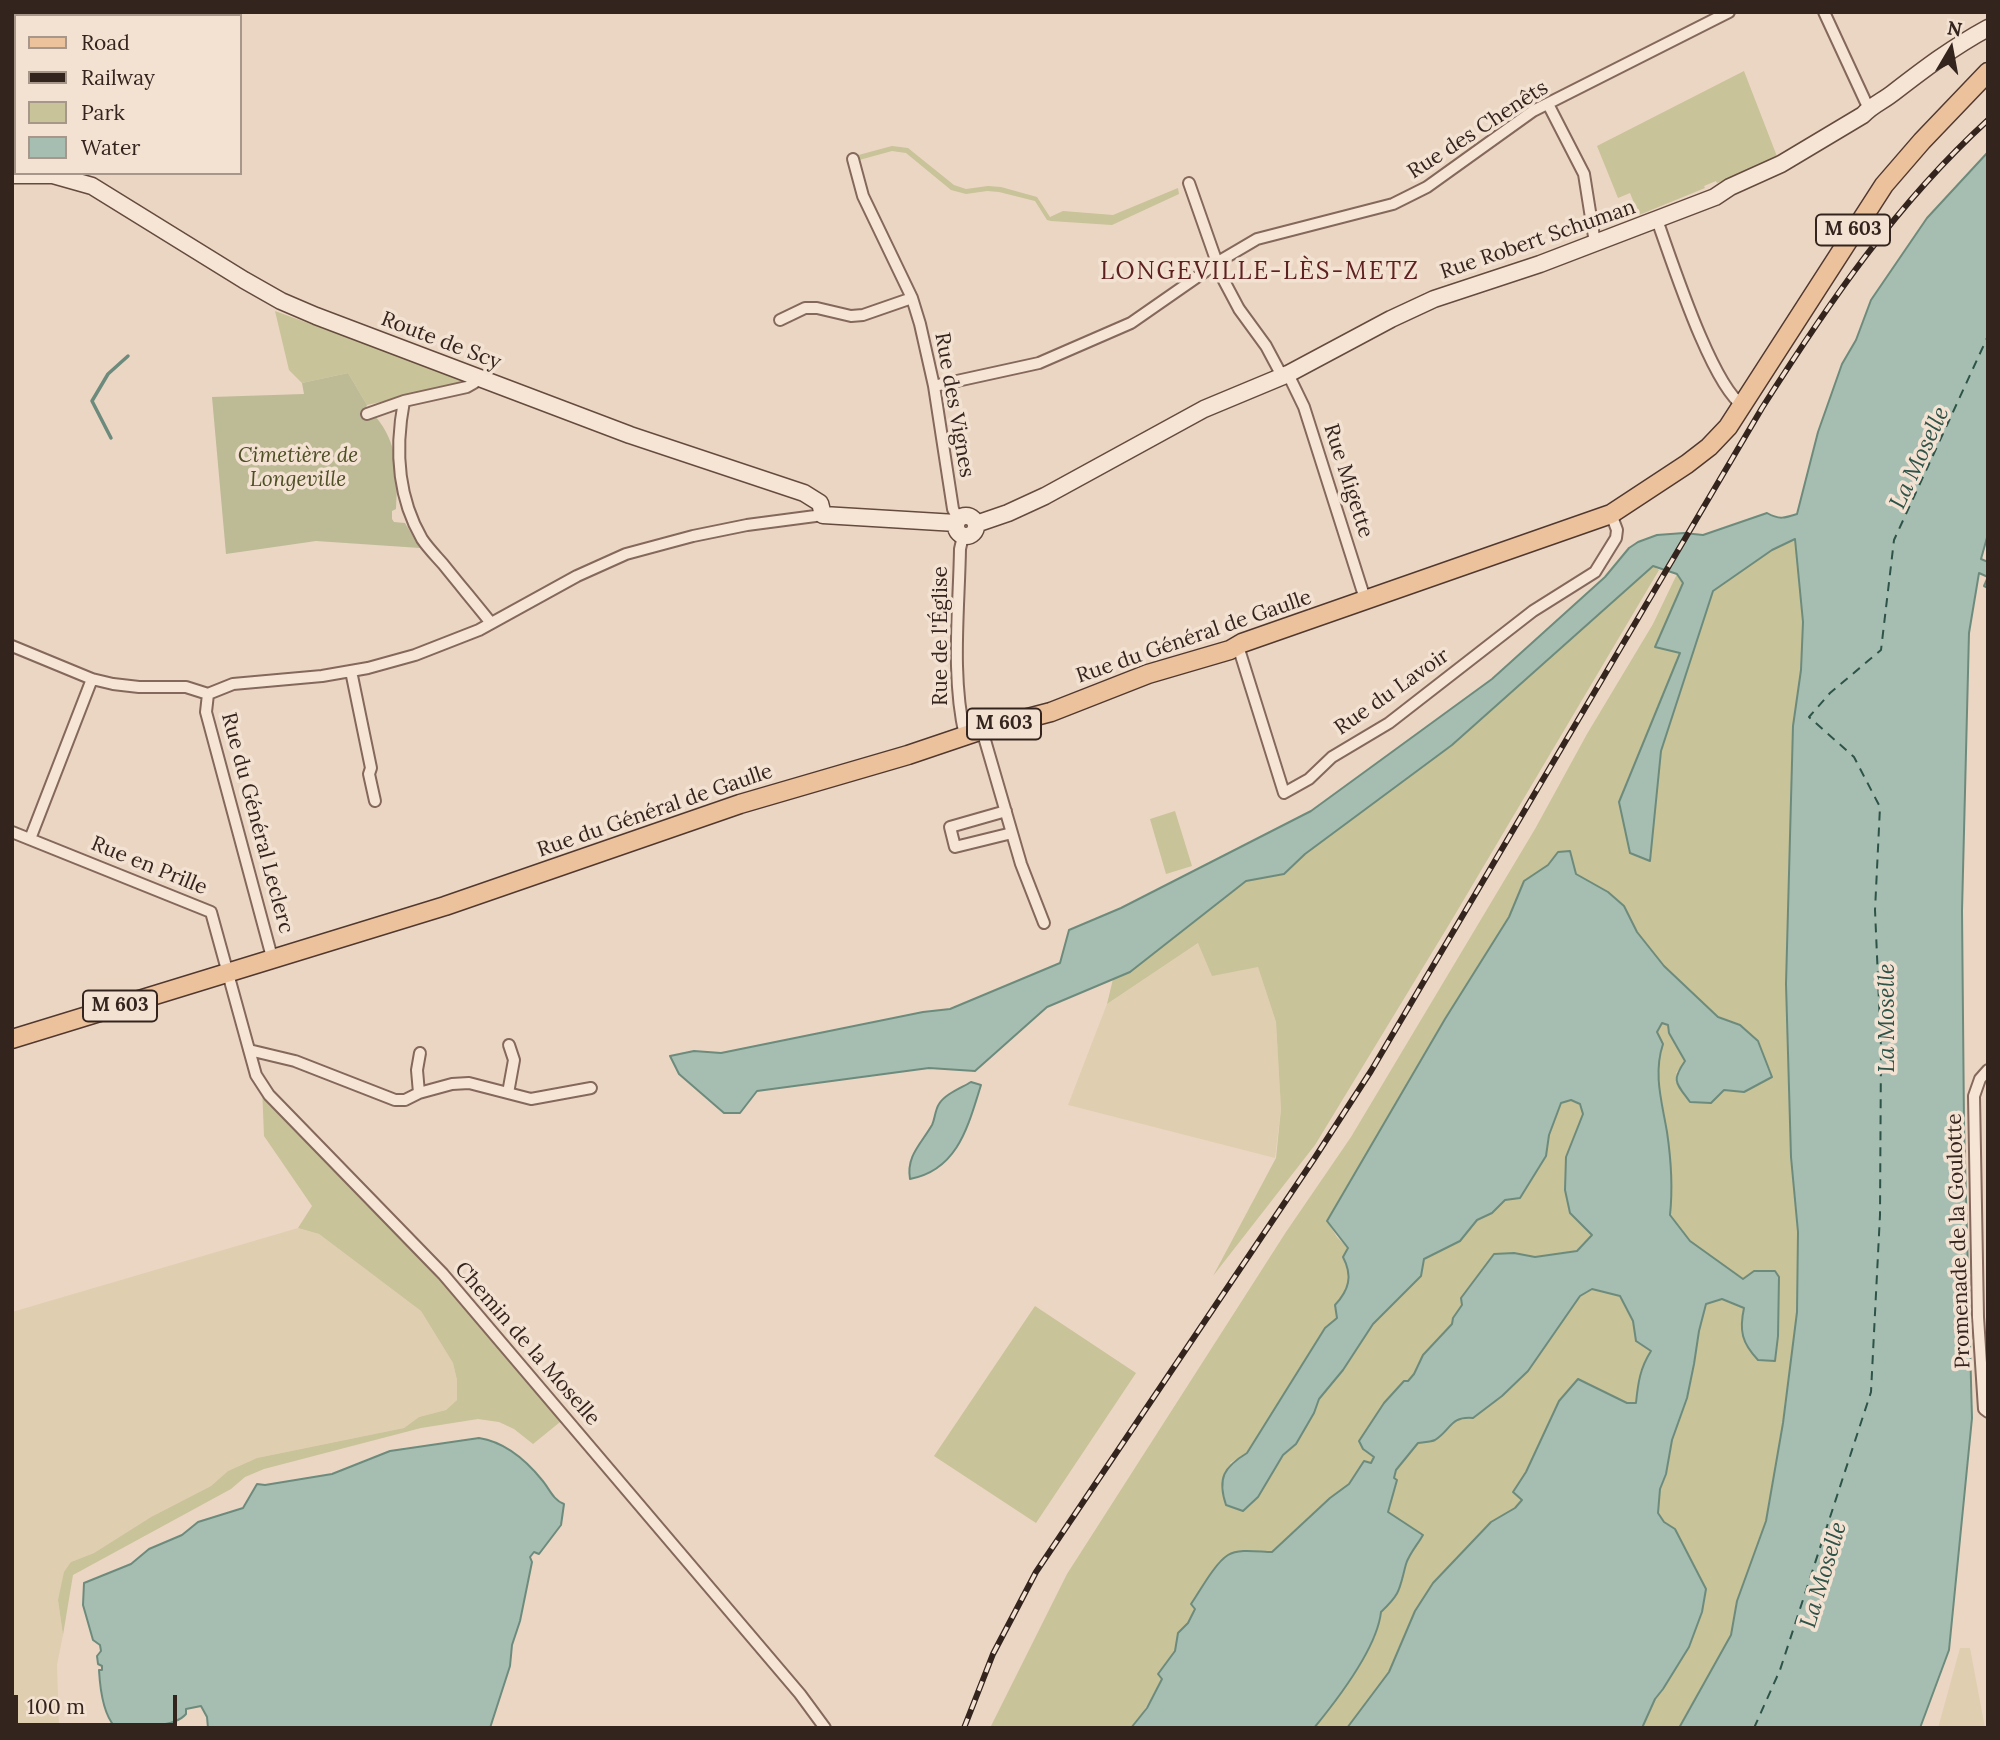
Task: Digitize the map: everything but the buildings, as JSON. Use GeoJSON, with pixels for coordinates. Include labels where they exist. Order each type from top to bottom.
{"type":"FeatureCollection","features":[{"type":"Feature","properties":{"kind":"main road","name":"Rue du Général de Gaulle"},"geometry":{"type":"LineString","coordinates":[[229,974],[445,906],[740,804],[1051,712],[1148,674],[1230,650],[1611,514],[1710,447],[1743,406],[1884,186],[1922,141],[1988,72]]}},
{"type":"Feature","properties":{"kind":"main road","name":"M 603"},"geometry":{"type":"LineString","coordinates":[[12,1039],[229,974]]}},
{"type":"Feature","properties":{"kind":"street","name":"Rue des Chenêts"},"geometry":{"type":"LineString","coordinates":[[934,386],[1022,368],[1131,323],[1257,239],[1393,204],[1410,197],[1533,111],[1729,12]]}},
{"type":"Feature","properties":{"kind":"street"},"geometry":{"type":"LineString","coordinates":[[1824,12],[1868,107]]}},
{"type":"Feature","properties":{"kind":"street","name":"Rue Robert Schuman"},"geometry":{"type":"LineString","coordinates":[[959,526],[973,534],[976,524],[1045,496],[1204,409],[1285,375],[1434,299],[1540,264],[1715,197],[1730,187],[1782,164],[1863,115],[1868,107],[1890,96],[1934,60],[1988,28]]}},
{"type":"Feature","properties":{"kind":"street"},"geometry":{"type":"LineString","coordinates":[[1548,104],[1584,174],[1595,243]]}},
{"type":"Feature","properties":{"kind":"street","name":"Rue des Vignes"},"geometry":{"type":"LineString","coordinates":[[853,159],[863,196],[912,298],[920,324],[934,386],[953,509],[959,526]]}},
{"type":"Feature","properties":{"kind":"street","name":"Route de Scy"},"geometry":{"type":"LineString","coordinates":[[12,175],[53,175],[73,179],[104,193],[281,300],[641,439],[804,493],[820,503],[823,515]]}},
{"type":"Feature","properties":{"kind":"street","name":"Rue Migette"},"geometry":{"type":"LineString","coordinates":[[1189,183],[1222,277],[1239,309],[1304,407],[1366,602]]}},
{"type":"Feature","properties":{"kind":"street"},"geometry":{"type":"LineString","coordinates":[[1657,220],[1714,368],[1735,401],[1743,406]]}},
{"type":"Feature","properties":{"kind":"street"},"geometry":{"type":"LineString","coordinates":[[780,320],[805,308],[851,316],[863,315],[912,298]]}},
{"type":"Feature","properties":{"kind":"street"},"geometry":{"type":"LineString","coordinates":[[367,414],[404,401],[467,387],[474,383],[477,377]]}},
{"type":"Feature","properties":{"kind":"street"},"geometry":{"type":"LineString","coordinates":[[404,401],[398,431],[398,450],[402,483],[412,516],[423,540],[491,623]]}},
{"type":"Feature","properties":{"kind":"street","name":"Rue du Lavoir"},"geometry":{"type":"LineString","coordinates":[[1238,646],[1284,793],[1309,779],[1332,757],[1389,723],[1533,611],[1595,572],[1616,538],[1617,530],[1611,514]]}},
{"type":"Feature","properties":{"kind":"street"},"geometry":{"type":"LineString","coordinates":[[12,646],[92,679],[138,687],[186,687],[208,694],[233,684],[351,671],[415,655],[461,638],[577,576],[626,554],[693,536],[747,525],[823,515],[959,526]]}},
{"type":"Feature","properties":{"kind":"street","name":"Rue de l'Église"},"geometry":{"type":"LineString","coordinates":[[959,526],[959,705],[1006,811],[1044,923]]}},
{"type":"Feature","properties":{"kind":"street"},"geometry":{"type":"LineString","coordinates":[[351,671],[372,768],[369,774],[374,801]]}},
{"type":"Feature","properties":{"kind":"street"},"geometry":{"type":"LineString","coordinates":[[30,839],[92,679]]}},
{"type":"Feature","properties":{"kind":"street","name":"Rue du Général Leclerc"},"geometry":{"type":"LineString","coordinates":[[208,694],[206,712],[273,961]]}},
{"type":"Feature","properties":{"kind":"street"},"geometry":{"type":"LineString","coordinates":[[1006,811],[950,827],[955,847],[1012,833]]}},
{"type":"Feature","properties":{"kind":"street","name":"Rue en Prille"},"geometry":{"type":"LineString","coordinates":[[12,832],[205,908],[214,918],[229,974]]}},
{"type":"Feature","properties":{"kind":"street","name":"Chemin de la Moselle"},"geometry":{"type":"LineString","coordinates":[[229,974],[257,1075],[269,1095],[443,1274],[800,1694],[825,1728]]}},
{"type":"Feature","properties":{"kind":"street"},"geometry":{"type":"LineString","coordinates":[[508,1093],[514,1060],[509,1045]]}},
{"type":"Feature","properties":{"kind":"street"},"geometry":{"type":"LineString","coordinates":[[249,1050],[295,1061],[395,1100],[405,1100],[419,1093],[452,1084],[469,1083],[531,1099],[591,1088]]}},
{"type":"Feature","properties":{"kind":"street"},"geometry":{"type":"LineString","coordinates":[[419,1093],[417,1070],[420,1053]]}},
{"type":"Feature","properties":{"kind":"street","name":"Promenade de la Goulotte"},"geometry":{"type":"LineString","coordinates":[[1988,1070],[1980,1079],[1974,1096],[1978,1317],[1984,1409],[1988,1412]]}},
{"type":"Feature","properties":{"kind":"shaded area"},"geometry":{"type":"Polygon","coordinates":[[[1198,943],[1258,967],[1276,1022],[1281,1109],[1275,1158],[1068,1105],[1107,1004],[1198,943]]]}},
{"type":"Feature","properties":{"kind":"shaded area"},"geometry":{"type":"Polygon","coordinates":[[[298,1228],[319,1234],[421,1311],[453,1363],[457,1380],[457,1400],[446,1410],[419,1417],[404,1428],[257,1458],[228,1471],[211,1486],[151,1517],[94,1553],[71,1562],[58,1600],[63,1635],[57,1665],[59,1727],[12,1728],[12,1312],[298,1228]]]}},
{"type":"Feature","properties":{"kind":"shaded area"},"geometry":{"type":"Polygon","coordinates":[[[1960,1648],[1970,1648],[1985,1728],[1938,1728],[1960,1648]]]}},
{"type":"Feature","properties":{"kind":"green space"},"geometry":{"type":"Polygon","coordinates":[[[1744,71],[1778,159],[1717,183],[1716,181],[1639,215],[1630,193],[1618,198],[1597,146],[1744,71]]]}},
{"type":"Feature","properties":{"kind":"green space"},"geometry":{"type":"Polygon","coordinates":[[[892,146],[908,148],[954,185],[966,189],[1001,187],[1037,197],[1050,217],[1063,211],[1113,215],[1178,188],[1179,194],[1112,225],[1051,221],[1047,220],[1035,201],[999,192],[966,194],[951,190],[906,153],[892,151],[852,162],[851,157],[892,146]]]}},
{"type":"Feature","properties":{"kind":"green space"},"geometry":{"type":"Polygon","coordinates":[[[275,311],[464,380],[462,384],[367,405],[348,373],[302,383],[289,370],[275,311]]]}},
{"type":"Feature","properties":{"kind":"green space","name":"Cimetière de Longeville"},"geometry":{"type":"Polygon","coordinates":[[[348,373],[367,405],[365,410],[369,417],[375,416],[389,437],[393,449],[397,484],[396,509],[392,511],[392,519],[394,522],[405,523],[420,548],[316,541],[226,554],[212,397],[304,394],[302,383],[348,373]]]}},
{"type":"Feature","properties":{"kind":"green space"},"geometry":{"type":"Polygon","coordinates":[[[1795,539],[1803,622],[1786,984],[1791,1157],[1798,1232],[1797,1312],[1783,1423],[1766,1521],[1737,1601],[1731,1635],[1679,1728],[1642,1728],[1655,1699],[1663,1689],[1688,1557],[1675,1529],[1664,1522],[1658,1513],[1660,1489],[1666,1474],[1672,1440],[1687,1398],[1706,1304],[1722,1299],[1745,1308],[1775,1360],[1779,1277],[1743,1279],[1690,1241],[1670,1215],[1670,1163],[1659,1077],[1663,1044],[1657,1032],[1662,1023],[1668,1025],[1669,1033],[1685,1061],[1676,1073],[1724,1090],[1744,1092],[1771,1077],[1770,1069],[1740,1025],[1718,1017],[1664,966],[1637,932],[1624,906],[1608,892],[1576,874],[1570,851],[1558,852],[1548,865],[1524,882],[1509,917],[1445,1019],[1327,1221],[1348,1248],[1343,1257],[1349,1277],[1344,1294],[1335,1305],[1338,1318],[1325,1328],[1247,1453],[1230,1463],[1258,1497],[1283,1455],[1296,1443],[1319,1399],[1343,1370],[1373,1324],[1421,1276],[1424,1259],[1460,1241],[1477,1220],[1492,1213],[1546,1156],[1549,1135],[1561,1103],[1571,1100],[1580,1104],[1583,1114],[1566,1157],[1584,1226],[1592,1235],[1577,1251],[1535,1257],[1514,1253],[1494,1254],[1461,1298],[1462,1305],[1452,1324],[1423,1355],[1414,1374],[1384,1403],[1360,1441],[1363,1449],[1374,1457],[1371,1463],[1364,1462],[1349,1484],[1272,1552],[1246,1551],[1229,1555],[1207,1579],[1188,1623],[1178,1633],[1175,1651],[1158,1673],[1162,1679],[1137,1723],[1131,1728],[990,1728],[1067,1574],[1286,1232],[1351,1137],[1535,829],[1587,734],[1653,624],[1677,574],[1683,583],[1655,647],[1680,653],[1619,802],[1650,860],[1661,751],[1713,591],[1772,550],[1795,539]]]}},
{"type":"Feature","properties":{"kind":"green space"},"geometry":{"type":"Polygon","coordinates":[[[1653,566],[1659,570],[1315,1145],[1213,1276],[1276,1158],[1281,1109],[1276,1022],[1258,967],[1212,976],[1198,943],[1107,1004],[1113,979],[1130,972],[1246,881],[1284,874],[1305,854],[1452,745],[1653,566]]]}},
{"type":"Feature","properties":{"kind":"green space"},"geometry":{"type":"Polygon","coordinates":[[[1175,811],[1192,866],[1166,874],[1150,819],[1175,811]]]}},
{"type":"Feature","properties":{"kind":"green space"},"geometry":{"type":"Polygon","coordinates":[[[262,1086],[443,1274],[565,1418],[533,1444],[514,1429],[499,1422],[478,1419],[421,1428],[264,1469],[245,1477],[231,1489],[73,1575],[63,1635],[58,1600],[64,1572],[71,1562],[94,1553],[151,1517],[211,1486],[228,1471],[257,1458],[404,1428],[419,1417],[446,1410],[457,1400],[457,1380],[453,1363],[421,1311],[319,1234],[298,1228],[312,1206],[264,1136],[262,1086]]]}},
{"type":"Feature","properties":{"kind":"green space"},"geometry":{"type":"Polygon","coordinates":[[[1592,1289],[1620,1296],[1633,1322],[1636,1340],[1651,1351],[1642,1370],[1637,1404],[1627,1403],[1604,1391],[1549,1426],[1513,1492],[1523,1500],[1491,1522],[1433,1583],[1415,1611],[1389,1672],[1347,1728],[1314,1728],[1364,1657],[1378,1626],[1381,1612],[1396,1596],[1409,1557],[1423,1536],[1388,1512],[1396,1470],[1418,1443],[1433,1440],[1455,1421],[1473,1418],[1502,1396],[1528,1371],[1580,1296],[1592,1289]]]}},
{"type":"Feature","properties":{"kind":"green space"},"geometry":{"type":"Polygon","coordinates":[[[1035,1306],[1136,1373],[1036,1523],[934,1456],[1035,1306]]]}},
{"type":"Feature","properties":{"kind":"water","name":"La Moselle"},"geometry":{"type":"Polygon","coordinates":[[[1988,152],[1988,534],[1981,559],[1988,562],[1988,577],[1979,573],[1969,633],[1962,911],[1964,1124],[1972,1418],[1949,1650],[1920,1728],[1679,1728],[1731,1635],[1737,1601],[1766,1521],[1783,1423],[1797,1312],[1798,1232],[1791,1157],[1786,984],[1793,726],[1801,670],[1803,622],[1795,539],[1772,550],[1713,591],[1661,751],[1650,861],[1630,853],[1619,802],[1680,653],[1655,647],[1683,583],[1677,574],[1653,566],[1452,745],[1305,854],[1284,874],[1246,881],[1130,972],[1047,1007],[975,1071],[929,1068],[757,1091],[740,1113],[724,1113],[679,1074],[670,1056],[694,1051],[721,1053],[923,1012],[950,1009],[1060,963],[1069,930],[1121,908],[1311,811],[1492,679],[1605,577],[1629,548],[1638,542],[1657,535],[1703,535],[1767,513],[1782,518],[1797,514],[1818,432],[1842,364],[1856,340],[1871,300],[1927,218],[1988,152]]]}},
{"type":"Feature","properties":{"kind":"water"},"geometry":{"type":"Polygon","coordinates":[[[1570,851],[1576,874],[1608,892],[1624,906],[1637,932],[1664,966],[1718,1017],[1740,1025],[1758,1041],[1772,1077],[1744,1092],[1724,1090],[1711,1103],[1690,1102],[1677,1082],[1678,1073],[1685,1061],[1669,1033],[1668,1025],[1662,1023],[1657,1032],[1663,1044],[1659,1077],[1670,1163],[1670,1215],[1690,1241],[1743,1279],[1754,1271],[1775,1271],[1779,1277],[1775,1361],[1758,1360],[1748,1348],[1742,1330],[1744,1308],[1722,1299],[1706,1304],[1687,1398],[1672,1440],[1666,1474],[1660,1489],[1658,1513],[1664,1522],[1675,1529],[1706,1589],[1702,1612],[1689,1647],[1655,1699],[1642,1728],[1347,1728],[1389,1672],[1415,1611],[1433,1583],[1491,1522],[1515,1508],[1522,1500],[1513,1492],[1526,1472],[1559,1401],[1578,1379],[1627,1403],[1636,1403],[1640,1376],[1651,1351],[1636,1341],[1633,1321],[1620,1296],[1592,1289],[1580,1296],[1528,1371],[1502,1396],[1473,1418],[1455,1421],[1435,1440],[1418,1443],[1396,1470],[1394,1478],[1397,1480],[1388,1512],[1423,1535],[1407,1560],[1396,1595],[1381,1612],[1378,1626],[1364,1657],[1314,1728],[1131,1728],[1147,1708],[1162,1679],[1158,1674],[1175,1651],[1178,1633],[1188,1623],[1195,1609],[1191,1604],[1213,1571],[1223,1559],[1233,1553],[1272,1552],[1349,1484],[1364,1461],[1371,1463],[1374,1457],[1363,1449],[1359,1441],[1384,1403],[1404,1381],[1408,1381],[1423,1355],[1452,1324],[1462,1305],[1461,1298],[1494,1254],[1514,1253],[1535,1257],[1577,1251],[1592,1235],[1570,1213],[1565,1190],[1566,1157],[1583,1114],[1580,1104],[1571,1100],[1561,1103],[1549,1135],[1546,1156],[1520,1198],[1505,1200],[1492,1213],[1477,1220],[1460,1241],[1424,1259],[1421,1276],[1373,1324],[1343,1370],[1319,1399],[1296,1444],[1283,1455],[1258,1497],[1243,1511],[1226,1505],[1222,1487],[1224,1474],[1247,1453],[1325,1328],[1337,1318],[1335,1305],[1344,1294],[1349,1277],[1343,1257],[1348,1248],[1327,1221],[1445,1019],[1509,917],[1524,881],[1548,865],[1558,852],[1570,851]]]}},
{"type":"Feature","properties":{"kind":"water"},"geometry":{"type":"Polygon","coordinates":[[[971,1082],[981,1085],[959,1144],[940,1166],[910,1179],[912,1157],[932,1125],[939,1104],[949,1094],[971,1082]]]}},
{"type":"Feature","properties":{"kind":"water"},"geometry":{"type":"Polygon","coordinates":[[[479,1438],[497,1443],[514,1453],[535,1472],[557,1500],[564,1504],[561,1525],[539,1554],[534,1552],[530,1557],[532,1562],[520,1621],[512,1645],[510,1666],[490,1728],[208,1728],[207,1717],[201,1706],[186,1709],[186,1714],[180,1719],[163,1725],[115,1727],[111,1722],[100,1685],[99,1670],[102,1670],[102,1666],[98,1664],[97,1656],[101,1651],[100,1645],[93,1640],[83,1605],[84,1583],[131,1564],[149,1549],[182,1535],[198,1522],[243,1508],[257,1484],[332,1474],[390,1451],[479,1438]]]}},
{"type":"Feature","properties":{"kind":"waterway"},"geometry":{"type":"LineString","coordinates":[[111,438],[92,401],[108,374],[128,356]]}},
{"type":"Feature","properties":{"kind":"ferry route"},"geometry":{"type":"LineString","coordinates":[[1754,1728],[1780,1670],[1871,1392],[1880,1215],[1881,1047],[1875,910],[1880,807],[1854,757],[1809,717],[1830,693],[1881,650],[1894,540],[1988,336]]}},
{"type":"Feature","properties":{"kind":"railway"},"geometry":{"type":"LineString","coordinates":[[964,1728],[993,1654],[1036,1572],[1371,1071],[1762,408],[1865,256],[1923,186],[1988,120]]}},
{"type":"Feature","properties":{"kind":"district","name":"LONGEVILLE-LÈS-METZ"},"geometry":{"type":"Point","coordinates":[1260,272]}}]}
